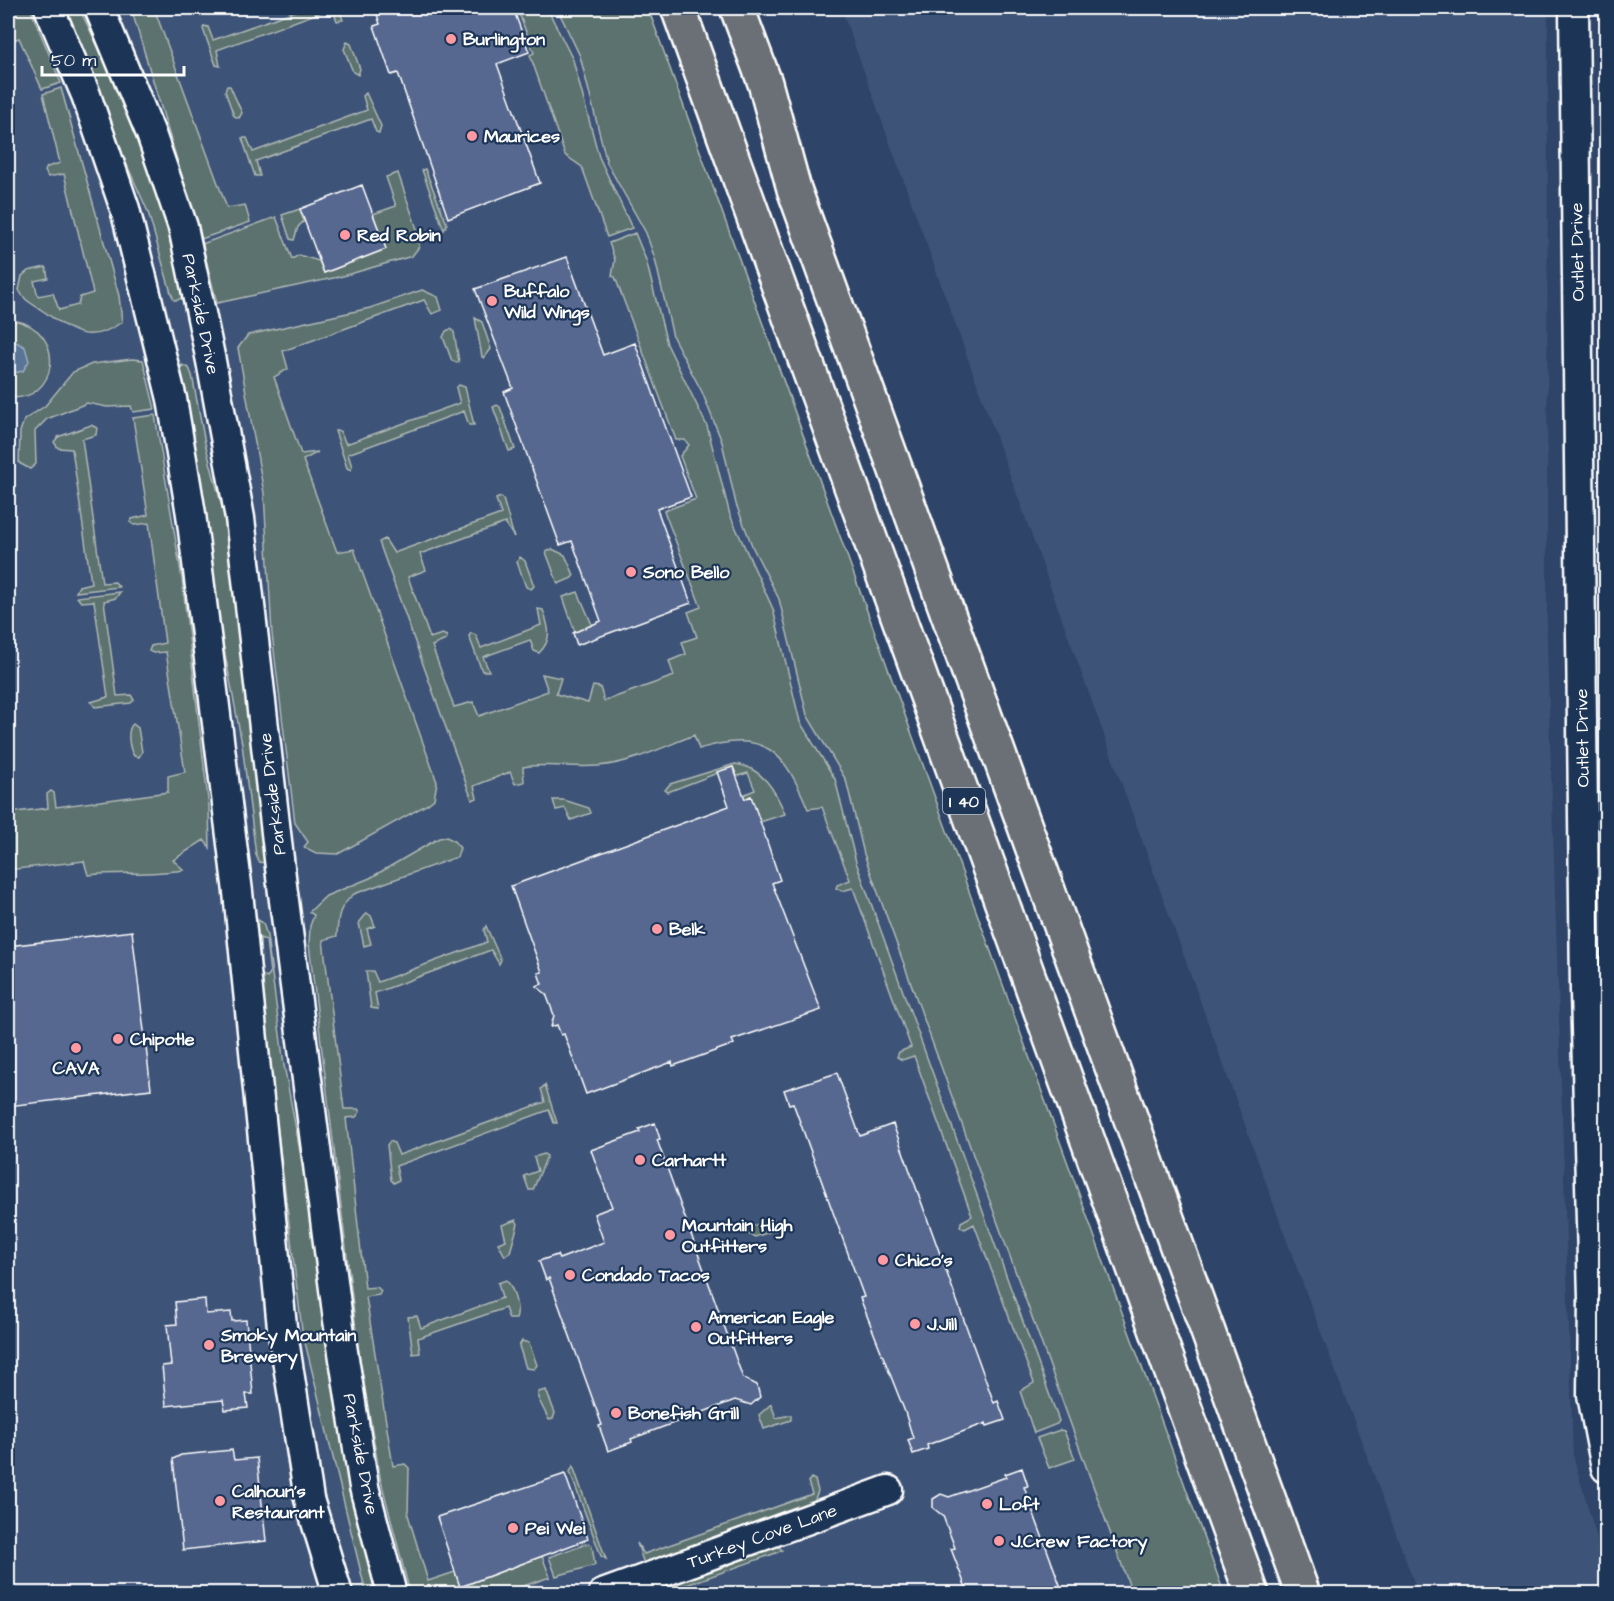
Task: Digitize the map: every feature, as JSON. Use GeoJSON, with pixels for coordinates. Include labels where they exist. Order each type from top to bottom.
{"type":"FeatureCollection","features":[{"type":"Feature","properties":{"kind":"highway","name":"I 40"},"geometry":{"type":"LineString","coordinates":[[678,8],[1252,1593]]}},
{"type":"Feature","properties":{"kind":"highway","name":"I 40"},"geometry":{"type":"LineString","coordinates":[[737,8],[765,83],[794,189],[1304,1593]]}},
{"type":"Feature","properties":{"kind":"street"},"geometry":{"type":"LineString","coordinates":[[50,8],[86,95],[125,209],[172,399],[191,514],[238,892],[282,1328],[309,1499],[338,1593]]}},
{"type":"Feature","properties":{"kind":"street","name":"Parkside Drive"},"geometry":{"type":"LineString","coordinates":[[99,8],[151,134],[183,228],[209,350],[240,518],[282,885],[338,1320],[364,1487],[392,1593]]}},
{"type":"Feature","properties":{"kind":"street","name":"Outlet Drive"},"geometry":{"type":"LineString","coordinates":[[1574,8],[1585,991],[1593,1298],[1592,1395],[1606,1468]]}},
{"type":"Feature","properties":{"kind":"street"},"geometry":{"type":"LineString","coordinates":[[238,892],[282,885]]}},
{"type":"Feature","properties":{"kind":"street","name":"Turkey Cove Lane"},"geometry":{"type":"LineString","coordinates":[[603,1593],[888,1490]]}},
{"type":"Feature","properties":{"kind":"shaded area"},"geometry":{"type":"Polygon","coordinates":[[[8,8],[570,8],[1146,1593],[8,1594],[8,8]]]}},
{"type":"Feature","properties":{"kind":"shaded area"},"geometry":{"type":"Polygon","coordinates":[[[841,8],[1548,8],[1547,643],[1573,1455],[1606,1570],[1606,1593],[1418,1593],[1292,1255],[841,8]]]}},
{"type":"Feature","properties":{"kind":"shaded area"},"geometry":{"type":"Polygon","coordinates":[[[16,342],[25,347],[29,361],[23,371],[8,374],[8,343],[16,342]]]}},
{"type":"Feature","properties":{"kind":"green space"},"geometry":{"type":"Polygon","coordinates":[[[8,8],[30,8],[61,83],[42,89],[19,38],[8,42],[8,31],[15,28],[8,8]]]}},
{"type":"Feature","properties":{"kind":"green space"},"geometry":{"type":"Polygon","coordinates":[[[63,8],[79,8],[126,104],[166,225],[182,291],[182,297],[178,300],[174,300],[171,293],[148,212],[106,118],[63,8]]]}},
{"type":"Feature","properties":{"kind":"green space"},"geometry":{"type":"Polygon","coordinates":[[[131,8],[154,8],[227,208],[245,205],[250,222],[201,239],[131,8]]]}},
{"type":"Feature","properties":{"kind":"green space"},"geometry":{"type":"Polygon","coordinates":[[[304,8],[332,8],[217,50],[220,66],[216,65],[203,29],[204,26],[208,27],[213,40],[304,8]]]}},
{"type":"Feature","properties":{"kind":"green space"},"geometry":{"type":"Polygon","coordinates":[[[332,8],[339,8],[343,20],[337,21],[332,8]]]}},
{"type":"Feature","properties":{"kind":"green space"},"geometry":{"type":"Polygon","coordinates":[[[517,8],[547,8],[573,60],[599,157],[632,228],[607,237],[582,167],[565,155],[530,55],[534,53],[517,8]]]}},
{"type":"Feature","properties":{"kind":"green space"},"geometry":{"type":"Polygon","coordinates":[[[557,8],[648,8],[1224,1593],[1132,1593],[864,854],[846,780],[807,715],[779,599],[753,548],[736,504],[722,442],[702,392],[673,337],[655,259],[646,233],[607,163],[580,56],[557,8]]]}},
{"type":"Feature","properties":{"kind":"green space"},"geometry":{"type":"Polygon","coordinates":[[[347,42],[351,44],[360,69],[358,75],[353,72],[344,49],[347,42]]]}},
{"type":"Feature","properties":{"kind":"green space"},"geometry":{"type":"Polygon","coordinates":[[[227,86],[230,86],[242,113],[239,118],[234,116],[225,91],[227,86]]]}},
{"type":"Feature","properties":{"kind":"green space"},"geometry":{"type":"Polygon","coordinates":[[[61,88],[119,296],[122,322],[99,333],[81,333],[72,330],[30,302],[19,290],[22,276],[28,271],[46,267],[48,278],[34,281],[38,296],[53,293],[59,310],[78,305],[80,297],[93,293],[64,174],[48,177],[45,171],[47,167],[60,163],[43,94],[61,88]]]}},
{"type":"Feature","properties":{"kind":"green space"},"geometry":{"type":"Polygon","coordinates":[[[366,93],[381,126],[379,133],[376,132],[371,119],[256,161],[260,176],[255,176],[242,138],[247,138],[253,152],[367,110],[363,96],[366,93]]]}},
{"type":"Feature","properties":{"kind":"green space"},"geometry":{"type":"Polygon","coordinates":[[[425,169],[447,224],[444,230],[422,170],[425,169]]]}},
{"type":"Feature","properties":{"kind":"green space"},"geometry":{"type":"Polygon","coordinates":[[[398,173],[420,238],[419,247],[412,256],[343,276],[217,303],[202,244],[276,217],[292,259],[299,255],[319,261],[324,273],[386,249],[373,214],[396,206],[386,177],[398,173]]]}},
{"type":"Feature","properties":{"kind":"green space"},"geometry":{"type":"Polygon","coordinates":[[[300,209],[304,221],[298,227],[294,240],[290,239],[282,215],[300,209]]]}},
{"type":"Feature","properties":{"kind":"green space"},"geometry":{"type":"Polygon","coordinates":[[[635,233],[646,260],[667,344],[707,426],[730,515],[773,609],[800,722],[835,779],[856,862],[1059,1421],[1057,1424],[1034,1433],[1020,1391],[1034,1383],[974,1224],[965,1229],[960,1227],[961,1222],[972,1216],[914,1056],[902,1060],[897,1057],[899,1052],[911,1047],[853,888],[842,891],[836,888],[837,885],[850,880],[822,807],[808,809],[790,772],[781,759],[770,750],[757,744],[741,742],[722,743],[699,749],[694,735],[646,754],[609,765],[523,767],[524,782],[515,784],[510,772],[474,786],[477,798],[472,800],[379,542],[385,539],[394,553],[501,514],[496,499],[501,497],[503,499],[514,537],[505,523],[420,554],[426,570],[408,577],[430,638],[442,634],[447,636],[446,640],[432,646],[454,707],[473,702],[479,716],[548,691],[542,674],[561,678],[556,694],[588,703],[593,686],[600,687],[604,701],[674,676],[669,661],[686,654],[682,642],[697,637],[688,612],[701,607],[664,511],[696,499],[680,456],[689,445],[685,440],[676,440],[615,277],[612,276],[615,260],[609,243],[635,233]]]}},
{"type":"Feature","properties":{"kind":"green space"},"geometry":{"type":"Polygon","coordinates":[[[422,290],[438,297],[442,310],[432,314],[424,300],[283,351],[288,369],[274,377],[301,454],[318,452],[303,460],[337,552],[354,549],[437,782],[434,799],[428,804],[338,854],[316,853],[304,847],[308,842],[295,823],[272,634],[264,493],[238,348],[248,335],[370,308],[422,290]]]}},
{"type":"Feature","properties":{"kind":"green space"},"geometry":{"type":"Polygon","coordinates":[[[475,318],[482,322],[491,349],[484,358],[482,357],[475,318]]]}},
{"type":"Feature","properties":{"kind":"green space"},"geometry":{"type":"Polygon","coordinates":[[[13,320],[31,327],[43,337],[49,351],[50,365],[46,379],[37,390],[25,396],[8,397],[8,374],[12,375],[8,321],[13,320]]]}},
{"type":"Feature","properties":{"kind":"green space"},"geometry":{"type":"Polygon","coordinates":[[[451,329],[454,332],[459,362],[457,363],[452,361],[443,337],[446,331],[451,329]]]}},
{"type":"Feature","properties":{"kind":"green space"},"geometry":{"type":"Polygon","coordinates":[[[132,359],[143,360],[155,409],[133,412],[131,406],[107,407],[87,403],[47,419],[35,431],[36,464],[30,469],[19,463],[20,432],[24,420],[45,406],[73,372],[92,364],[132,359]]]}},
{"type":"Feature","properties":{"kind":"green space"},"geometry":{"type":"Polygon","coordinates":[[[182,365],[189,368],[192,375],[205,443],[231,541],[267,860],[265,863],[259,862],[256,855],[242,744],[213,590],[179,378],[182,365]]]}},
{"type":"Feature","properties":{"kind":"green space"},"geometry":{"type":"Polygon","coordinates":[[[459,385],[465,387],[474,425],[469,425],[464,411],[348,454],[352,467],[351,470],[347,468],[335,431],[340,431],[346,444],[460,403],[456,388],[459,385]]]}},
{"type":"Feature","properties":{"kind":"green space"},"geometry":{"type":"Polygon","coordinates":[[[497,405],[500,407],[515,449],[509,451],[493,407],[497,405]]]}},
{"type":"Feature","properties":{"kind":"green space"},"geometry":{"type":"Polygon","coordinates":[[[155,415],[182,579],[209,808],[210,848],[204,840],[173,860],[184,870],[172,872],[88,875],[84,861],[8,870],[8,813],[48,808],[47,794],[51,791],[54,793],[56,807],[168,792],[168,776],[185,772],[166,652],[149,651],[151,646],[165,643],[149,523],[134,525],[130,522],[132,519],[148,515],[133,418],[155,415]]]}},
{"type":"Feature","properties":{"kind":"green space"},"geometry":{"type":"Polygon","coordinates":[[[91,425],[97,428],[96,435],[82,439],[102,583],[115,582],[119,587],[76,592],[79,586],[91,583],[72,449],[58,448],[54,442],[58,437],[91,425]]]}},
{"type":"Feature","properties":{"kind":"green space"},"geometry":{"type":"Polygon","coordinates":[[[552,549],[565,555],[574,575],[558,584],[546,552],[552,549]]]}},
{"type":"Feature","properties":{"kind":"green space"},"geometry":{"type":"Polygon","coordinates":[[[520,557],[525,561],[534,586],[531,589],[526,587],[517,562],[520,557]]]}},
{"type":"Feature","properties":{"kind":"green space"},"geometry":{"type":"Polygon","coordinates":[[[120,592],[116,598],[104,601],[117,696],[131,695],[134,700],[131,703],[95,707],[91,702],[108,697],[94,601],[81,602],[77,597],[120,592]]]}},
{"type":"Feature","properties":{"kind":"green space"},"geometry":{"type":"Polygon","coordinates":[[[578,592],[593,627],[579,644],[563,597],[578,592]]]}},
{"type":"Feature","properties":{"kind":"green space"},"geometry":{"type":"Polygon","coordinates":[[[538,609],[543,610],[548,633],[546,643],[539,653],[534,651],[530,640],[483,657],[489,671],[482,671],[469,636],[471,633],[476,635],[481,648],[541,625],[538,609]]]}},
{"type":"Feature","properties":{"kind":"green space"},"geometry":{"type":"Polygon","coordinates":[[[133,724],[138,728],[142,752],[139,757],[134,756],[130,744],[129,735],[133,724]]]}},
{"type":"Feature","properties":{"kind":"green space"},"geometry":{"type":"Polygon","coordinates":[[[735,764],[753,770],[767,782],[785,814],[760,822],[750,796],[745,799],[743,795],[755,790],[748,773],[737,776],[733,767],[668,792],[665,790],[670,784],[735,764]]]}},
{"type":"Feature","properties":{"kind":"green space"},"geometry":{"type":"Polygon","coordinates":[[[553,800],[564,800],[589,808],[591,813],[571,820],[565,808],[556,810],[553,800]]]}},
{"type":"Feature","properties":{"kind":"green space"},"geometry":{"type":"Polygon","coordinates":[[[446,837],[453,840],[460,848],[457,857],[354,894],[340,913],[337,936],[323,940],[344,1109],[358,1109],[360,1112],[356,1117],[346,1118],[365,1288],[377,1287],[381,1291],[379,1295],[366,1297],[393,1466],[405,1464],[409,1468],[408,1515],[428,1581],[455,1572],[461,1587],[542,1556],[550,1577],[503,1593],[410,1593],[380,1477],[359,1354],[309,944],[310,926],[314,915],[309,912],[326,896],[370,878],[439,838],[446,837]]]}},
{"type":"Feature","properties":{"kind":"green space"},"geometry":{"type":"Polygon","coordinates":[[[367,913],[371,916],[375,926],[367,929],[371,944],[364,946],[359,923],[367,913]]]}},
{"type":"Feature","properties":{"kind":"green space"},"geometry":{"type":"Polygon","coordinates":[[[258,920],[263,923],[267,936],[284,1065],[309,1200],[329,1359],[345,1451],[377,1593],[366,1593],[302,1330],[255,944],[258,920]],[[260,938],[261,974],[267,978],[270,973],[266,940],[260,938]]]}},
{"type":"Feature","properties":{"kind":"green space"},"geometry":{"type":"Polygon","coordinates":[[[486,926],[501,960],[499,964],[491,950],[375,993],[378,1009],[371,1008],[366,971],[373,971],[378,982],[487,942],[484,930],[486,926]]]}},
{"type":"Feature","properties":{"kind":"green space"},"geometry":{"type":"Polygon","coordinates":[[[545,1085],[557,1123],[554,1123],[549,1110],[396,1166],[399,1180],[394,1183],[391,1180],[387,1145],[390,1141],[394,1143],[399,1155],[545,1102],[541,1089],[545,1085]]]}},
{"type":"Feature","properties":{"kind":"green space"},"geometry":{"type":"Polygon","coordinates":[[[544,1154],[547,1156],[533,1190],[529,1190],[524,1176],[538,1171],[534,1157],[544,1154]]]}},
{"type":"Feature","properties":{"kind":"green space"},"geometry":{"type":"Polygon","coordinates":[[[516,1220],[518,1224],[510,1252],[505,1256],[498,1243],[506,1240],[502,1225],[516,1220]]]}},
{"type":"Feature","properties":{"kind":"green space"},"geometry":{"type":"Polygon","coordinates":[[[770,1220],[778,1223],[776,1230],[755,1237],[748,1234],[753,1226],[770,1220]]]}},
{"type":"Feature","properties":{"kind":"green space"},"geometry":{"type":"Polygon","coordinates":[[[506,1280],[515,1298],[516,1319],[509,1319],[505,1308],[418,1338],[420,1353],[413,1354],[408,1317],[417,1316],[421,1328],[502,1298],[498,1283],[506,1280]]]}},
{"type":"Feature","properties":{"kind":"green space"},"geometry":{"type":"Polygon","coordinates":[[[522,1341],[529,1343],[537,1365],[534,1369],[526,1368],[519,1346],[522,1341]]]}},
{"type":"Feature","properties":{"kind":"green space"},"geometry":{"type":"Polygon","coordinates":[[[546,1390],[555,1413],[553,1419],[549,1420],[538,1398],[538,1392],[546,1390]]]}},
{"type":"Feature","properties":{"kind":"green space"},"geometry":{"type":"Polygon","coordinates":[[[771,1404],[776,1418],[791,1415],[791,1420],[764,1429],[759,1415],[771,1404]]]}},
{"type":"Feature","properties":{"kind":"green space"},"geometry":{"type":"Polygon","coordinates":[[[1060,1430],[1064,1431],[1075,1459],[1049,1468],[1037,1438],[1060,1430]]]}},
{"type":"Feature","properties":{"kind":"green space"},"geometry":{"type":"Polygon","coordinates":[[[573,1466],[606,1559],[601,1556],[570,1472],[573,1466]]]}},
{"type":"Feature","properties":{"kind":"green space"},"geometry":{"type":"Polygon","coordinates":[[[811,1478],[815,1480],[818,1491],[813,1504],[644,1564],[637,1543],[644,1554],[812,1494],[808,1482],[811,1478]]]}},
{"type":"Feature","properties":{"kind":"green space"},"geometry":{"type":"Polygon","coordinates":[[[588,1543],[592,1546],[595,1565],[556,1576],[549,1557],[588,1543]]]}},
{"type":"Feature","properties":{"kind":"green space"},"geometry":{"type":"Polygon","coordinates":[[[777,1545],[782,1550],[664,1593],[655,1593],[653,1588],[777,1545]]]}},
{"type":"Feature","properties":{"kind":"building"},"geometry":{"type":"Polygon","coordinates":[[[375,8],[513,8],[529,52],[497,64],[540,183],[448,218],[398,73],[391,75],[374,26],[380,24],[375,8]]]}},
{"type":"Feature","properties":{"kind":"building","name":"Red Robin"},"geometry":{"type":"Polygon","coordinates":[[[362,185],[386,249],[324,273],[300,209],[362,185]]]}},
{"type":"Feature","properties":{"kind":"building"},"geometry":{"type":"Polygon","coordinates":[[[567,257],[603,355],[635,343],[691,497],[657,509],[691,603],[577,645],[573,633],[601,621],[572,541],[560,545],[504,392],[513,388],[475,289],[567,257]]]}},
{"type":"Feature","properties":{"kind":"building","name":"Belk"},"geometry":{"type":"Polygon","coordinates":[[[733,767],[745,799],[751,796],[780,880],[772,883],[821,1010],[732,1040],[734,1044],[673,1066],[672,1062],[586,1094],[564,1034],[561,1035],[557,1025],[551,1027],[554,1015],[546,994],[536,986],[542,984],[538,973],[542,972],[511,886],[729,806],[717,772],[733,767]]]}},
{"type":"Feature","properties":{"kind":"building"},"geometry":{"type":"Polygon","coordinates":[[[132,931],[151,1089],[8,1106],[8,946],[132,931]]]}},
{"type":"Feature","properties":{"kind":"building"},"geometry":{"type":"Polygon","coordinates":[[[837,1073],[860,1136],[893,1124],[994,1403],[998,1401],[1005,1420],[987,1426],[986,1423],[927,1445],[928,1449],[913,1454],[908,1440],[913,1438],[905,1412],[860,1298],[864,1297],[793,1103],[789,1104],[784,1090],[837,1073]]]}},
{"type":"Feature","properties":{"kind":"building"},"geometry":{"type":"Polygon","coordinates":[[[655,1123],[660,1139],[657,1140],[743,1378],[757,1385],[760,1397],[751,1405],[735,1400],[631,1439],[632,1442],[608,1451],[599,1426],[602,1425],[549,1278],[546,1280],[539,1261],[557,1255],[559,1259],[604,1242],[594,1214],[612,1207],[591,1150],[640,1132],[639,1129],[655,1123]]]}},
{"type":"Feature","properties":{"kind":"building","name":"Smoky Mountain Brewery"},"geometry":{"type":"Polygon","coordinates":[[[205,1299],[206,1314],[231,1312],[232,1321],[246,1320],[253,1394],[246,1394],[248,1408],[225,1410],[223,1400],[166,1406],[162,1366],[171,1365],[167,1325],[177,1324],[175,1302],[205,1299]]]}},
{"type":"Feature","properties":{"kind":"building","name":"Calhoun's Restaurant"},"geometry":{"type":"Polygon","coordinates":[[[232,1450],[234,1460],[257,1458],[266,1541],[183,1550],[173,1459],[181,1455],[232,1450]]]}},
{"type":"Feature","properties":{"kind":"building"},"geometry":{"type":"Polygon","coordinates":[[[1022,1468],[1028,1486],[1024,1487],[1063,1593],[968,1593],[951,1549],[955,1548],[943,1516],[933,1508],[933,1499],[941,1494],[949,1497],[1006,1477],[1005,1474],[1022,1468]]]}},
{"type":"Feature","properties":{"kind":"building","name":"Pei Wei"},"geometry":{"type":"Polygon","coordinates":[[[565,1474],[588,1539],[460,1587],[437,1517],[565,1474]]]}},
{"type":"Feature","properties":{"kind":"place","name":"Burlington"},"geometry":{"type":"Point","coordinates":[451,39]}},
{"type":"Feature","properties":{"kind":"place","name":"Maurices"},"geometry":{"type":"Point","coordinates":[472,136]}},
{"type":"Feature","properties":{"kind":"place","name":"Red Robin"},"geometry":{"type":"Point","coordinates":[345,235]}},
{"type":"Feature","properties":{"kind":"place","name":"Buffalo Wild Wings"},"geometry":{"type":"Point","coordinates":[492,301]}},
{"type":"Feature","properties":{"kind":"place","name":"Sono Bello"},"geometry":{"type":"Point","coordinates":[631,572]}},
{"type":"Feature","properties":{"kind":"place","name":"Belk"},"geometry":{"type":"Point","coordinates":[657,929]}},
{"type":"Feature","properties":{"kind":"place","name":"Chipotle"},"geometry":{"type":"Point","coordinates":[118,1039]}},
{"type":"Feature","properties":{"kind":"place","name":"CAVA"},"geometry":{"type":"Point","coordinates":[76,1048]}},
{"type":"Feature","properties":{"kind":"place","name":"Carhartt"},"geometry":{"type":"Point","coordinates":[640,1160]}},
{"type":"Feature","properties":{"kind":"place","name":"Mountain High Outfitters"},"geometry":{"type":"Point","coordinates":[670,1235]}},
{"type":"Feature","properties":{"kind":"place","name":"Chico's"},"geometry":{"type":"Point","coordinates":[883,1260]}},
{"type":"Feature","properties":{"kind":"place","name":"Condado Tacos"},"geometry":{"type":"Point","coordinates":[570,1275]}},
{"type":"Feature","properties":{"kind":"place","name":"J.Jill"},"geometry":{"type":"Point","coordinates":[915,1324]}},
{"type":"Feature","properties":{"kind":"place","name":"American Eagle Outfitters"},"geometry":{"type":"Point","coordinates":[696,1327]}},
{"type":"Feature","properties":{"kind":"place","name":"Smoky Mountain Brewery"},"geometry":{"type":"Point","coordinates":[209,1345]}},
{"type":"Feature","properties":{"kind":"place","name":"Bonefish Grill"},"geometry":{"type":"Point","coordinates":[616,1413]}},
{"type":"Feature","properties":{"kind":"place","name":"Calhoun's Restaurant"},"geometry":{"type":"Point","coordinates":[220,1501]}},
{"type":"Feature","properties":{"kind":"place","name":"Loft"},"geometry":{"type":"Point","coordinates":[987,1504]}},
{"type":"Feature","properties":{"kind":"place","name":"Pei Wei"},"geometry":{"type":"Point","coordinates":[513,1528]}},
{"type":"Feature","properties":{"kind":"place","name":"J.Crew Factory"},"geometry":{"type":"Point","coordinates":[999,1541]}}]}
